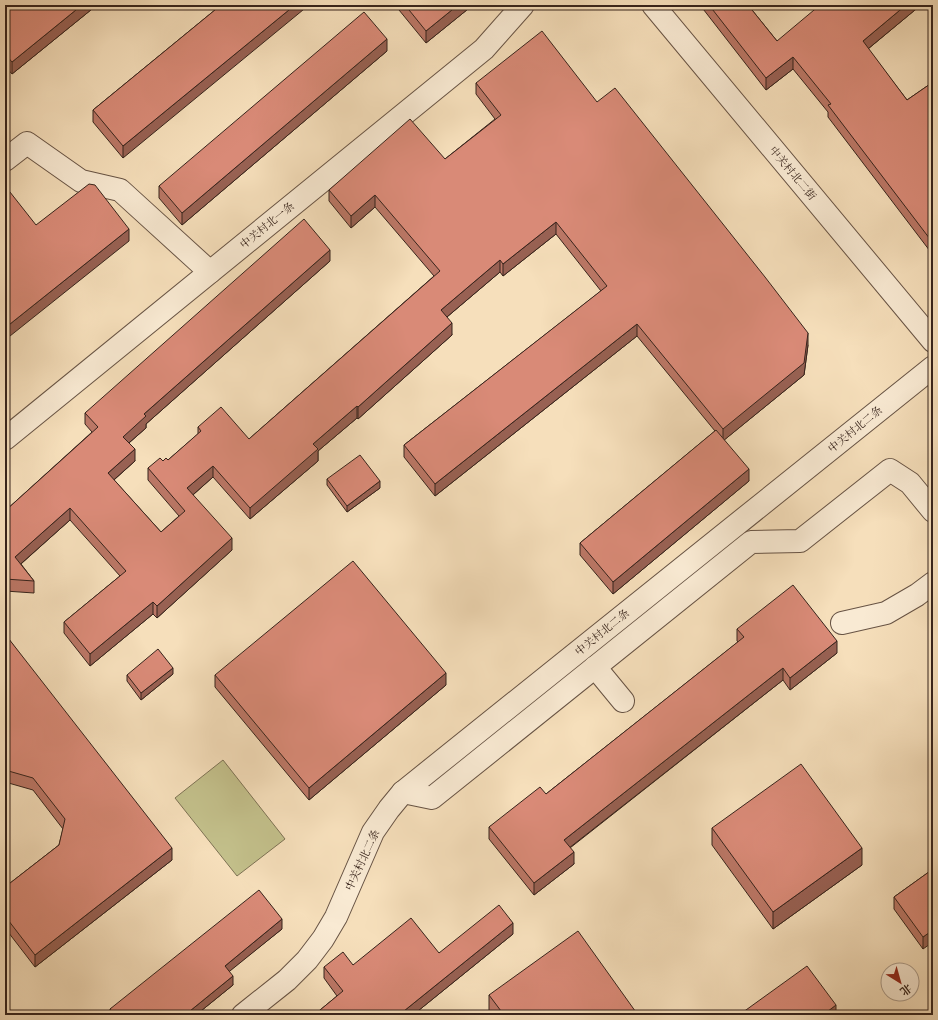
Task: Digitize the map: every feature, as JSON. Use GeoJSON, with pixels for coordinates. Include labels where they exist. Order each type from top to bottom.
{"type":"FeatureCollection","features":[{"type":"Feature","properties":{"kind":"street","name":"中关村北一条"},"geometry":{"type":"LineString","coordinates":[[5,439],[484,49],[523,5]]}},
{"type":"Feature","properties":{"kind":"street","name":"中关村北二街"},"geometry":{"type":"LineString","coordinates":[[653,5],[933,341]]}},
{"type":"Feature","properties":{"kind":"street"},"geometry":{"type":"LineString","coordinates":[[5,160],[27,143],[81,181],[120,190],[210,272]]}},
{"type":"Feature","properties":{"kind":"street","name":"中关村北二条"},"geometry":{"type":"LineString","coordinates":[[242,1015],[287,980],[307,960],[323,938],[336,917],[373,832],[403,792],[933,367]]}},
{"type":"Feature","properties":{"kind":"street"},"geometry":{"type":"LineString","coordinates":[[403,792],[432,798],[751,542],[800,541],[890,470],[910,483],[933,511]]}},
{"type":"Feature","properties":{"kind":"street"},"geometry":{"type":"LineString","coordinates":[[842,623],[886,613],[917,595],[933,583]]}},
{"type":"Feature","properties":{"kind":"street"},"geometry":{"type":"LineString","coordinates":[[595,667],[623,701]]}},
{"type":"Feature","properties":{"kind":"shaded area"},"geometry":{"type":"Polygon","coordinates":[[[223,760],[285,839],[237,876],[175,798],[223,760]]]}},
{"type":"Feature","properties":{"kind":"building"},"geometry":{"type":"Polygon","coordinates":[[[9,5],[82,5],[12,62],[5,54],[5,11],[10,7],[9,5]]]}},
{"type":"Feature","properties":{"kind":"building"},"geometry":{"type":"Polygon","coordinates":[[[221,5],[295,5],[123,146],[93,110],[221,5]]]}},
{"type":"Feature","properties":{"kind":"building"},"geometry":{"type":"Polygon","coordinates":[[[405,5],[458,5],[426,31],[405,5]]]}},
{"type":"Feature","properties":{"kind":"building"},"geometry":{"type":"Polygon","coordinates":[[[709,5],[748,5],[777,41],[820,5],[906,5],[863,41],[907,100],[933,82],[933,243],[828,105],[831,104],[793,57],[766,78],[709,5]]]}},
{"type":"Feature","properties":{"kind":"building"},"geometry":{"type":"Polygon","coordinates":[[[364,12],[387,39],[182,213],[159,186],[364,12]]]}},
{"type":"Feature","properties":{"kind":"building"},"geometry":{"type":"Polygon","coordinates":[[[542,31],[597,102],[615,88],[765,277],[808,333],[804,363],[723,429],[637,324],[435,484],[404,445],[607,286],[556,222],[503,264],[500,260],[441,310],[452,323],[358,407],[357,406],[313,444],[318,449],[250,508],[213,466],[187,488],[232,538],[157,606],[153,602],[90,654],[64,622],[126,571],[70,508],[15,557],[34,581],[5,579],[5,511],[98,427],[85,413],[304,219],[330,250],[144,414],[146,416],[123,437],[135,449],[108,473],[161,532],[185,511],[148,468],[160,458],[163,461],[166,458],[168,460],[201,431],[198,427],[221,407],[249,439],[440,271],[375,195],[351,216],[329,190],[410,119],[445,159],[501,115],[476,83],[542,31]]]}},
{"type":"Feature","properties":{"kind":"building"},"geometry":{"type":"Polygon","coordinates":[[[89,184],[95,185],[129,229],[5,328],[5,187],[36,225],[89,184]]]}},
{"type":"Feature","properties":{"kind":"building"},"geometry":{"type":"Polygon","coordinates":[[[716,430],[749,469],[613,582],[580,543],[716,430]]]}},
{"type":"Feature","properties":{"kind":"building"},"geometry":{"type":"Polygon","coordinates":[[[360,455],[380,481],[347,506],[327,479],[360,455]]]}},
{"type":"Feature","properties":{"kind":"building"},"geometry":{"type":"Polygon","coordinates":[[[353,561],[446,673],[309,788],[215,675],[353,561]]]}},
{"type":"Feature","properties":{"kind":"building"},"geometry":{"type":"Polygon","coordinates":[[[793,585],[837,641],[790,678],[783,668],[564,840],[574,852],[534,883],[489,827],[540,787],[546,794],[744,637],[737,629],[793,585]]]}},
{"type":"Feature","properties":{"kind":"building"},"geometry":{"type":"Polygon","coordinates":[[[5,634],[172,848],[35,955],[5,916],[5,887],[59,845],[65,819],[33,778],[5,770],[5,634]]]}},
{"type":"Feature","properties":{"kind":"building"},"geometry":{"type":"Polygon","coordinates":[[[158,649],[173,668],[141,693],[127,675],[158,649]]]}},
{"type":"Feature","properties":{"kind":"building"},"geometry":{"type":"Polygon","coordinates":[[[801,764],[862,848],[773,912],[712,828],[801,764]]]}},
{"type":"Feature","properties":{"kind":"building"},"geometry":{"type":"Polygon","coordinates":[[[933,869],[933,930],[923,937],[894,897],[933,869]]]}},
{"type":"Feature","properties":{"kind":"building"},"geometry":{"type":"Polygon","coordinates":[[[259,890],[282,919],[225,966],[233,976],[185,1015],[115,1015],[110,1009],[259,890]]]}},
{"type":"Feature","properties":{"kind":"building"},"geometry":{"type":"Polygon","coordinates":[[[499,905],[513,923],[399,1015],[314,1015],[343,991],[324,967],[343,952],[353,965],[411,918],[439,953],[499,905]]]}},
{"type":"Feature","properties":{"kind":"building"},"geometry":{"type":"Polygon","coordinates":[[[578,931],[638,1015],[504,1015],[489,995],[578,931]]]}},
{"type":"Feature","properties":{"kind":"building"},"geometry":{"type":"Polygon","coordinates":[[[807,966],[836,1005],[823,1015],[739,1015],[807,966]]]}}]}
